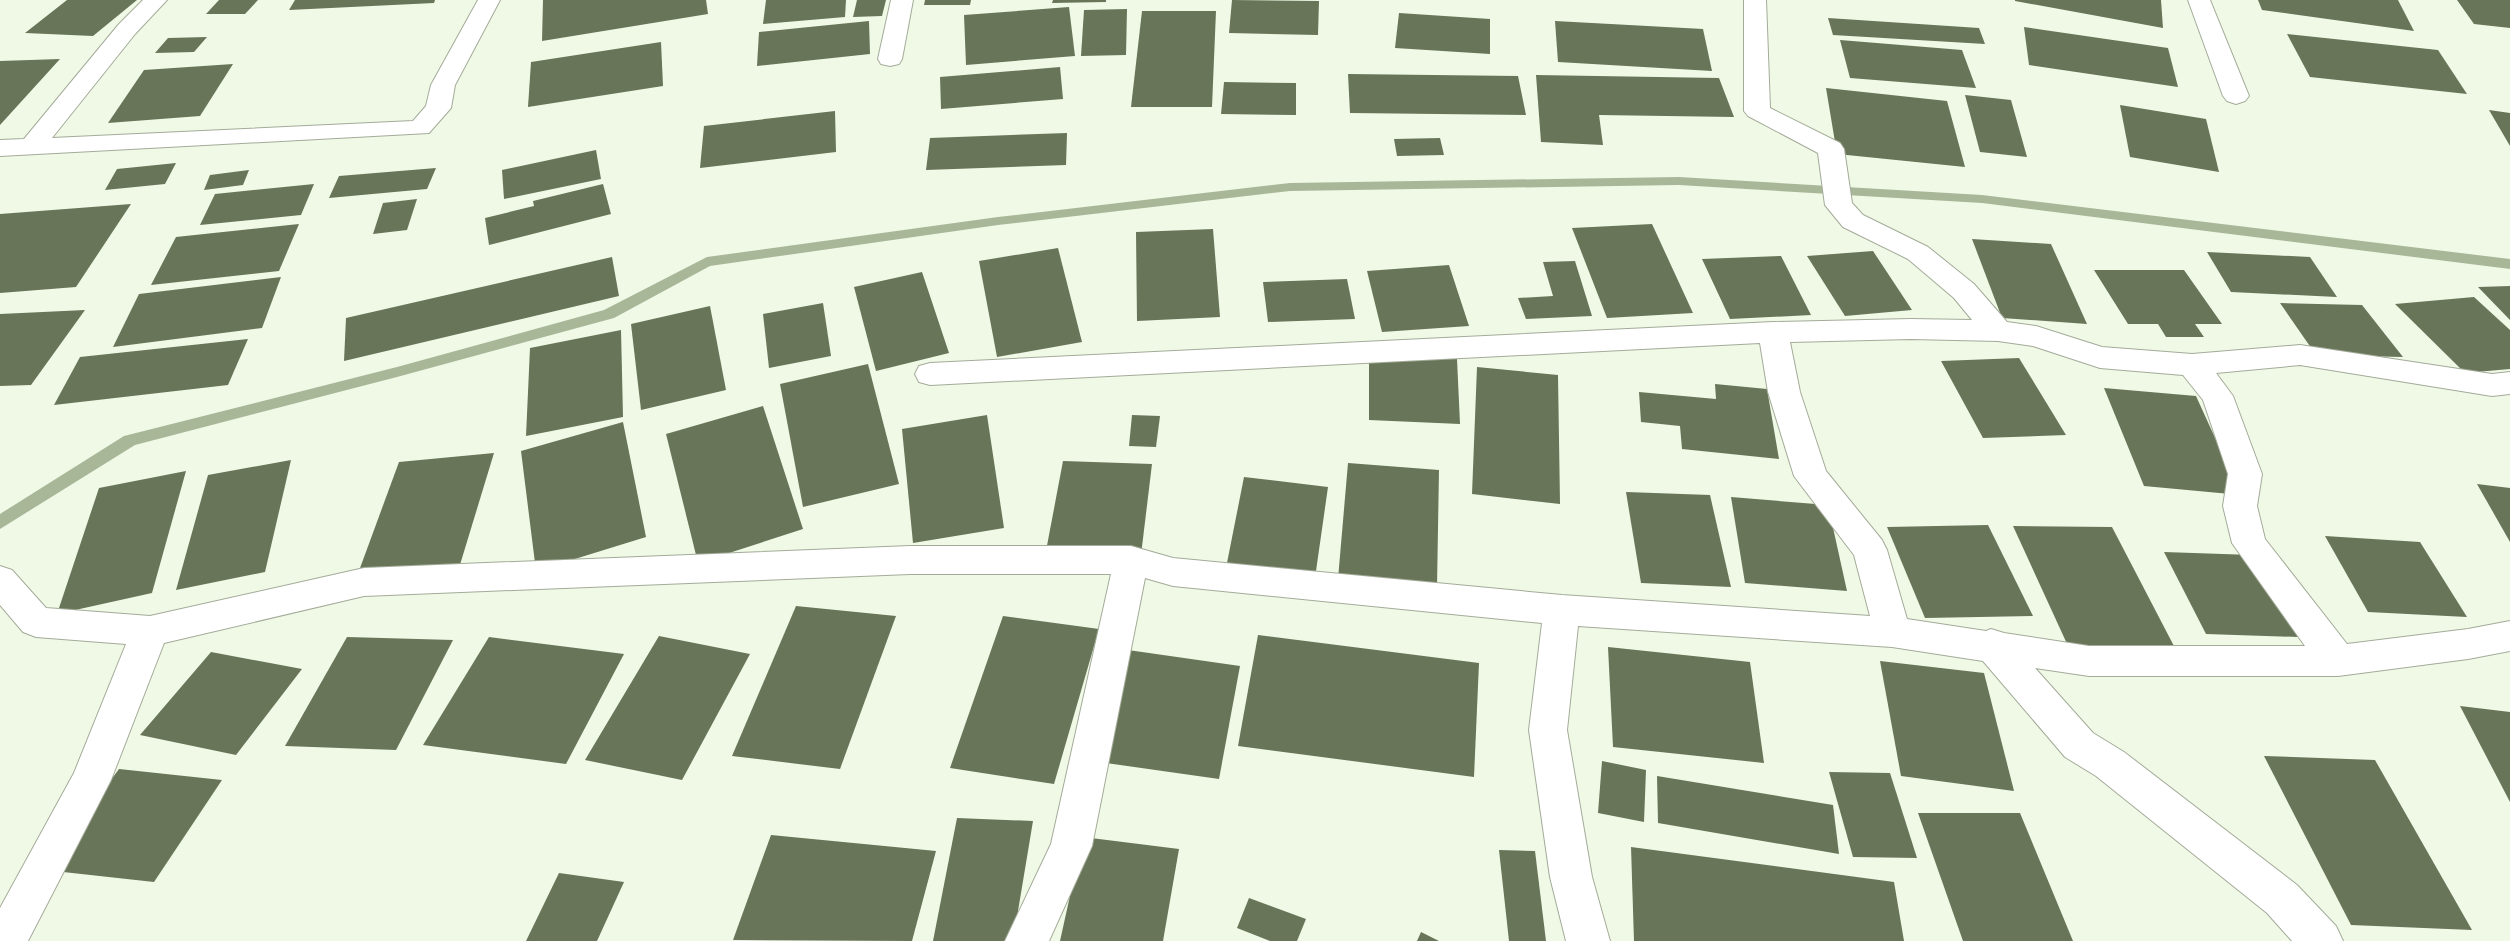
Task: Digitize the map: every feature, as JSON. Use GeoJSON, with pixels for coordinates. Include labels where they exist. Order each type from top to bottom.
{"type":"FeatureCollection","features":[{"type":"Feature","properties":{"kind":"street"},"geometry":{"type":"LineString","coordinates":[[31,147],[126,29],[156,0]]}},
{"type":"Feature","properties":{"kind":"street"},"geometry":{"type":"LineString","coordinates":[[0,148],[420,128],[438,108],[443,85],[489,0]]}},
{"type":"Feature","properties":{"kind":"street"},"geometry":{"type":"LineString","coordinates":[[890,59],[902,0]]}},
{"type":"Feature","properties":{"kind":"street"},"geometry":{"type":"LineString","coordinates":[[1755,0],[1757,111],[1831,149],[1839,205],[1852,221],[1918,253],[1964,291],[1998,331]]}},
{"type":"Feature","properties":{"kind":"street"},"geometry":{"type":"LineString","coordinates":[[2199,0],[2236,96]]}},
{"type":"Feature","properties":{"kind":"street"},"geometry":{"type":"LineString","coordinates":[[930,374],[1773,332],[1911,329],[1998,331],[2036,336],[2100,357],[2192,364],[2300,355],[2492,385],[2510,383]]}},
{"type":"Feature","properties":{"kind":"street"},"geometry":{"type":"LineString","coordinates":[[1773,332],[1784,392],[1811,476],[1870,550],[1892,632]]}},
{"type":"Feature","properties":{"kind":"street"},"geometry":{"type":"LineString","coordinates":[[2192,364],[2217,396],[2245,474],[2240,506],[2249,543],[2338,661]]}},
{"type":"Feature","properties":{"kind":"street"},"geometry":{"type":"LineString","coordinates":[[0,580],[36,622],[150,631],[364,582],[910,560],[1131,560],[1173,572],[1562,610],[1892,632],[1991,644],[2089,661],[2338,661],[2510,636]]}},
{"type":"Feature","properties":{"kind":"street"},"geometry":{"type":"LineString","coordinates":[[1027,941],[1071,846],[1131,560]]}},
{"type":"Feature","properties":{"kind":"street"},"geometry":{"type":"LineString","coordinates":[[1562,610],[1548,730],[1571,878],[1588,941]]}},
{"type":"Feature","properties":{"kind":"street"},"geometry":{"type":"LineString","coordinates":[[5,941],[91,780],[150,631]]}},
{"type":"Feature","properties":{"kind":"street"},"geometry":{"type":"LineString","coordinates":[[1991,644],[2079,745],[2110,764],[2282,900],[2321,941]]}},
{"type":"Feature","properties":{"kind":"building"},"geometry":{"type":"Polygon","coordinates":[[[67,0],[137,0],[93,36],[25,33],[67,0]]]}},
{"type":"Feature","properties":{"kind":"building"},"geometry":{"type":"Polygon","coordinates":[[[219,0],[258,0],[245,14],[206,14],[219,0]]]}},
{"type":"Feature","properties":{"kind":"building"},"geometry":{"type":"Polygon","coordinates":[[[295,0],[435,0],[434,3],[289,10],[295,0]]]}},
{"type":"Feature","properties":{"kind":"building"},"geometry":{"type":"Polygon","coordinates":[[[543,0],[706,0],[708,14],[542,41],[543,0]]]}},
{"type":"Feature","properties":{"kind":"building"},"geometry":{"type":"Polygon","coordinates":[[[766,0],[846,0],[845,17],[763,24],[766,0]]]}},
{"type":"Feature","properties":{"kind":"building"},"geometry":{"type":"Polygon","coordinates":[[[857,0],[886,0],[882,16],[853,17],[857,0]]]}},
{"type":"Feature","properties":{"kind":"building"},"geometry":{"type":"Polygon","coordinates":[[[925,0],[971,0],[970,5],[924,5],[925,0]]]}},
{"type":"Feature","properties":{"kind":"building"},"geometry":{"type":"Polygon","coordinates":[[[1053,0],[1106,0],[1106,2],[1052,3],[1053,0]]]}},
{"type":"Feature","properties":{"kind":"building"},"geometry":{"type":"Polygon","coordinates":[[[1232,0],[1319,1],[1318,35],[1229,33],[1232,0]]]}},
{"type":"Feature","properties":{"kind":"building"},"geometry":{"type":"Polygon","coordinates":[[[2161,0],[2163,28],[2015,1],[2161,0]]]}},
{"type":"Feature","properties":{"kind":"building"},"geometry":{"type":"Polygon","coordinates":[[[2258,0],[2398,0],[2414,31],[2262,10],[2258,0]]]}},
{"type":"Feature","properties":{"kind":"building"},"geometry":{"type":"Polygon","coordinates":[[[2457,0],[2510,0],[2510,28],[2474,24],[2457,0]]]}},
{"type":"Feature","properties":{"kind":"building"},"geometry":{"type":"Polygon","coordinates":[[[1069,7],[1075,56],[966,65],[964,15],[1069,7]]]}},
{"type":"Feature","properties":{"kind":"building"},"geometry":{"type":"Polygon","coordinates":[[[1127,9],[1126,55],[1081,56],[1084,10],[1127,9]]]}},
{"type":"Feature","properties":{"kind":"building"},"geometry":{"type":"Polygon","coordinates":[[[1142,11],[1216,11],[1212,107],[1131,107],[1142,11]]]}},
{"type":"Feature","properties":{"kind":"building"},"geometry":{"type":"Polygon","coordinates":[[[1399,13],[1490,19],[1490,54],[1395,48],[1399,13]]]}},
{"type":"Feature","properties":{"kind":"building"},"geometry":{"type":"Polygon","coordinates":[[[1828,18],[1979,28],[1985,44],[1833,35],[1828,18]]]}},
{"type":"Feature","properties":{"kind":"building"},"geometry":{"type":"Polygon","coordinates":[[[869,21],[870,54],[757,66],[759,32],[869,21]]]}},
{"type":"Feature","properties":{"kind":"building"},"geometry":{"type":"Polygon","coordinates":[[[1555,21],[1703,29],[1712,71],[1558,62],[1555,21]]]}},
{"type":"Feature","properties":{"kind":"building"},"geometry":{"type":"Polygon","coordinates":[[[2024,27],[2168,48],[2178,87],[2029,65],[2024,27]]]}},
{"type":"Feature","properties":{"kind":"building"},"geometry":{"type":"Polygon","coordinates":[[[2287,34],[2438,50],[2467,94],[2310,77],[2287,34]]]}},
{"type":"Feature","properties":{"kind":"building"},"geometry":{"type":"Polygon","coordinates":[[[207,37],[194,52],[155,53],[168,38],[207,37]]]}},
{"type":"Feature","properties":{"kind":"building"},"geometry":{"type":"Polygon","coordinates":[[[1840,40],[1962,50],[1976,88],[1850,78],[1840,40]]]}},
{"type":"Feature","properties":{"kind":"building"},"geometry":{"type":"Polygon","coordinates":[[[661,42],[663,86],[528,107],[531,62],[661,42]]]}},
{"type":"Feature","properties":{"kind":"building"},"geometry":{"type":"Polygon","coordinates":[[[60,59],[0,125],[0,61],[60,59]]]}},
{"type":"Feature","properties":{"kind":"building"},"geometry":{"type":"Polygon","coordinates":[[[233,64],[200,116],[108,123],[144,70],[233,64]]]}},
{"type":"Feature","properties":{"kind":"building"},"geometry":{"type":"Polygon","coordinates":[[[1060,67],[1063,99],[941,109],[940,77],[1060,67]]]}},
{"type":"Feature","properties":{"kind":"building"},"geometry":{"type":"Polygon","coordinates":[[[1348,74],[1518,76],[1526,115],[1350,113],[1348,74]]]}},
{"type":"Feature","properties":{"kind":"building"},"geometry":{"type":"Polygon","coordinates":[[[1536,75],[1719,78],[1734,117],[1599,115],[1603,145],[1541,142],[1536,75]]]}},
{"type":"Feature","properties":{"kind":"building"},"geometry":{"type":"Polygon","coordinates":[[[1224,82],[1296,83],[1296,115],[1221,114],[1224,82]]]}},
{"type":"Feature","properties":{"kind":"building"},"geometry":{"type":"Polygon","coordinates":[[[1826,88],[1947,101],[1965,167],[1837,154],[1826,88]]]}},
{"type":"Feature","properties":{"kind":"building"},"geometry":{"type":"Polygon","coordinates":[[[1965,95],[2011,100],[2027,157],[1980,152],[1965,95]]]}},
{"type":"Feature","properties":{"kind":"building"},"geometry":{"type":"Polygon","coordinates":[[[2120,105],[2206,119],[2219,172],[2130,157],[2120,105]]]}},
{"type":"Feature","properties":{"kind":"building"},"geometry":{"type":"Polygon","coordinates":[[[2489,110],[2510,113],[2510,146],[2489,110]]]}},
{"type":"Feature","properties":{"kind":"building"},"geometry":{"type":"Polygon","coordinates":[[[835,111],[836,152],[700,168],[704,126],[835,111]]]}},
{"type":"Feature","properties":{"kind":"building"},"geometry":{"type":"Polygon","coordinates":[[[1067,133],[1066,165],[926,170],[930,138],[1067,133]]]}},
{"type":"Feature","properties":{"kind":"building"},"geometry":{"type":"Polygon","coordinates":[[[1440,138],[1444,155],[1397,156],[1394,139],[1440,138]]]}},
{"type":"Feature","properties":{"kind":"building"},"geometry":{"type":"Polygon","coordinates":[[[596,150],[601,179],[504,199],[502,170],[596,150]]]}},
{"type":"Feature","properties":{"kind":"building"},"geometry":{"type":"Polygon","coordinates":[[[176,163],[165,184],[105,190],[117,169],[176,163]]]}},
{"type":"Feature","properties":{"kind":"building"},"geometry":{"type":"Polygon","coordinates":[[[436,168],[427,189],[329,198],[339,176],[436,168]]]}},
{"type":"Feature","properties":{"kind":"building"},"geometry":{"type":"Polygon","coordinates":[[[249,170],[243,185],[204,190],[210,175],[249,170]]]}},
{"type":"Feature","properties":{"kind":"building"},"geometry":{"type":"Polygon","coordinates":[[[314,184],[301,215],[200,225],[215,194],[314,184]]]}},
{"type":"Feature","properties":{"kind":"building"},"geometry":{"type":"Polygon","coordinates":[[[603,184],[611,214],[489,245],[485,218],[534,206],[533,201],[603,184]]]}},
{"type":"Feature","properties":{"kind":"building"},"geometry":{"type":"Polygon","coordinates":[[[417,199],[407,230],[373,234],[383,203],[417,199]]]}},
{"type":"Feature","properties":{"kind":"building"},"geometry":{"type":"Polygon","coordinates":[[[131,204],[76,287],[0,293],[0,214],[131,204]]]}},
{"type":"Feature","properties":{"kind":"building"},"geometry":{"type":"Polygon","coordinates":[[[299,224],[279,271],[151,285],[176,237],[299,224]]]}},
{"type":"Feature","properties":{"kind":"building"},"geometry":{"type":"Polygon","coordinates":[[[1652,224],[1693,313],[1607,318],[1572,228],[1652,224]]]}},
{"type":"Feature","properties":{"kind":"building"},"geometry":{"type":"Polygon","coordinates":[[[1213,229],[1220,317],[1137,321],[1136,232],[1213,229]]]}},
{"type":"Feature","properties":{"kind":"building"},"geometry":{"type":"Polygon","coordinates":[[[1972,239],[2051,244],[2087,324],[2002,318],[1972,239]]]}},
{"type":"Feature","properties":{"kind":"building"},"geometry":{"type":"Polygon","coordinates":[[[1058,248],[1082,342],[997,357],[979,261],[1058,248]]]}},
{"type":"Feature","properties":{"kind":"building"},"geometry":{"type":"Polygon","coordinates":[[[1873,251],[1912,310],[1845,316],[1807,256],[1873,251]]]}},
{"type":"Feature","properties":{"kind":"building"},"geometry":{"type":"Polygon","coordinates":[[[2207,252],[2310,257],[2337,297],[2231,292],[2207,252]]]}},
{"type":"Feature","properties":{"kind":"building"},"geometry":{"type":"Polygon","coordinates":[[[1781,256],[1811,315],[1730,319],[1702,259],[1781,256]]]}},
{"type":"Feature","properties":{"kind":"building"},"geometry":{"type":"Polygon","coordinates":[[[612,257],[619,296],[344,361],[346,318],[612,257]]]}},
{"type":"Feature","properties":{"kind":"building"},"geometry":{"type":"Polygon","coordinates":[[[1575,261],[1592,316],[1526,319],[1518,298],[1553,296],[1543,262],[1575,261]]]}},
{"type":"Feature","properties":{"kind":"building"},"geometry":{"type":"Polygon","coordinates":[[[1449,265],[1469,326],[1382,332],[1367,271],[1449,265]]]}},
{"type":"Feature","properties":{"kind":"building"},"geometry":{"type":"Polygon","coordinates":[[[2094,270],[2184,270],[2222,324],[2195,324],[2204,337],[2166,337],[2158,324],[2128,324],[2094,270]]]}},
{"type":"Feature","properties":{"kind":"building"},"geometry":{"type":"Polygon","coordinates":[[[922,272],[949,353],[876,371],[854,287],[922,272]]]}},
{"type":"Feature","properties":{"kind":"building"},"geometry":{"type":"Polygon","coordinates":[[[281,277],[262,328],[113,347],[139,294],[281,277]]]}},
{"type":"Feature","properties":{"kind":"building"},"geometry":{"type":"Polygon","coordinates":[[[1347,279],[1355,319],[1268,322],[1263,282],[1347,279]]]}},
{"type":"Feature","properties":{"kind":"building"},"geometry":{"type":"Polygon","coordinates":[[[2510,286],[2510,320],[2478,287],[2510,286]]]}},
{"type":"Feature","properties":{"kind":"building"},"geometry":{"type":"Polygon","coordinates":[[[2474,297],[2510,330],[2510,369],[2465,373],[2395,304],[2474,297]]]}},
{"type":"Feature","properties":{"kind":"building"},"geometry":{"type":"Polygon","coordinates":[[[823,303],[831,356],[769,368],[763,314],[823,303]]]}},
{"type":"Feature","properties":{"kind":"building"},"geometry":{"type":"Polygon","coordinates":[[[2280,303],[2362,305],[2403,357],[2316,355],[2280,303]]]}},
{"type":"Feature","properties":{"kind":"building"},"geometry":{"type":"Polygon","coordinates":[[[710,306],[726,390],[641,410],[631,324],[710,306]]]}},
{"type":"Feature","properties":{"kind":"building"},"geometry":{"type":"Polygon","coordinates":[[[85,310],[31,385],[0,386],[0,314],[85,310]]]}},
{"type":"Feature","properties":{"kind":"building"},"geometry":{"type":"Polygon","coordinates":[[[621,330],[623,417],[526,436],[530,348],[621,330]]]}},
{"type":"Feature","properties":{"kind":"building"},"geometry":{"type":"Polygon","coordinates":[[[248,339],[228,385],[54,405],[80,357],[248,339]]]}},
{"type":"Feature","properties":{"kind":"building"},"geometry":{"type":"Polygon","coordinates":[[[1369,355],[1457,359],[1460,424],[1369,420],[1369,355]]]}},
{"type":"Feature","properties":{"kind":"building"},"geometry":{"type":"Polygon","coordinates":[[[2019,358],[2066,435],[1983,438],[1941,361],[2019,358]]]}},
{"type":"Feature","properties":{"kind":"building"},"geometry":{"type":"Polygon","coordinates":[[[868,364],[899,484],[803,507],[780,384],[868,364]]]}},
{"type":"Feature","properties":{"kind":"building"},"geometry":{"type":"Polygon","coordinates":[[[1477,367],[1558,375],[1560,504],[1472,494],[1477,367]]]}},
{"type":"Feature","properties":{"kind":"building"},"geometry":{"type":"Polygon","coordinates":[[[1715,384],[1767,389],[1779,459],[1682,449],[1680,426],[1641,422],[1639,392],[1716,399],[1715,384]]]}},
{"type":"Feature","properties":{"kind":"building"},"geometry":{"type":"Polygon","coordinates":[[[2104,388],[2196,396],[2241,495],[2144,486],[2104,388]]]}},
{"type":"Feature","properties":{"kind":"building"},"geometry":{"type":"Polygon","coordinates":[[[763,406],[803,529],[698,563],[666,434],[763,406]]]}},
{"type":"Feature","properties":{"kind":"building"},"geometry":{"type":"Polygon","coordinates":[[[987,415],[1004,528],[913,543],[902,429],[987,415]]]}},
{"type":"Feature","properties":{"kind":"building"},"geometry":{"type":"Polygon","coordinates":[[[1132,415],[1160,416],[1156,447],[1129,446],[1132,415]]]}},
{"type":"Feature","properties":{"kind":"building"},"geometry":{"type":"Polygon","coordinates":[[[623,422],[646,537],[536,571],[521,451],[623,422]]]}},
{"type":"Feature","properties":{"kind":"building"},"geometry":{"type":"Polygon","coordinates":[[[494,453],[459,568],[356,579],[399,462],[494,453]]]}},
{"type":"Feature","properties":{"kind":"building"},"geometry":{"type":"Polygon","coordinates":[[[291,460],[265,572],[176,590],[208,475],[291,460]]]}},
{"type":"Feature","properties":{"kind":"building"},"geometry":{"type":"Polygon","coordinates":[[[1063,461],[1152,464],[1141,555],[1046,551],[1063,461]]]}},
{"type":"Feature","properties":{"kind":"building"},"geometry":{"type":"Polygon","coordinates":[[[1348,463],[1439,470],[1437,587],[1338,579],[1348,463]]]}},
{"type":"Feature","properties":{"kind":"building"},"geometry":{"type":"Polygon","coordinates":[[[186,471],[152,593],[57,614],[99,488],[186,471]]]}},
{"type":"Feature","properties":{"kind":"building"},"geometry":{"type":"Polygon","coordinates":[[[1244,477],[1328,487],[1315,578],[1226,568],[1244,477]]]}},
{"type":"Feature","properties":{"kind":"building"},"geometry":{"type":"Polygon","coordinates":[[[2477,484],[2510,488],[2510,542],[2477,484]]]}},
{"type":"Feature","properties":{"kind":"building"},"geometry":{"type":"Polygon","coordinates":[[[1626,492],[1710,495],[1731,587],[1641,583],[1626,492]]]}},
{"type":"Feature","properties":{"kind":"building"},"geometry":{"type":"Polygon","coordinates":[[[1731,497],[1828,505],[1847,591],[1745,583],[1731,497]]]}},
{"type":"Feature","properties":{"kind":"building"},"geometry":{"type":"Polygon","coordinates":[[[1988,525],[2033,616],[1925,618],[1887,527],[1988,525]]]}},
{"type":"Feature","properties":{"kind":"building"},"geometry":{"type":"Polygon","coordinates":[[[2013,526],[2112,527],[2175,648],[2068,646],[2013,526]]]}},
{"type":"Feature","properties":{"kind":"building"},"geometry":{"type":"Polygon","coordinates":[[[2325,536],[2420,542],[2467,617],[2368,612],[2325,536]]]}},
{"type":"Feature","properties":{"kind":"building"},"geometry":{"type":"Polygon","coordinates":[[[2164,552],[2252,555],[2298,637],[2206,634],[2164,552]]]}},
{"type":"Feature","properties":{"kind":"building"},"geometry":{"type":"Polygon","coordinates":[[[796,606],[896,616],[840,769],[732,756],[796,606]]]}},
{"type":"Feature","properties":{"kind":"building"},"geometry":{"type":"Polygon","coordinates":[[[1003,616],[1099,629],[1054,784],[950,768],[1003,616]]]}},
{"type":"Feature","properties":{"kind":"building"},"geometry":{"type":"Polygon","coordinates":[[[1258,635],[1479,663],[1474,777],[1238,746],[1258,635]]]}},
{"type":"Feature","properties":{"kind":"building"},"geometry":{"type":"Polygon","coordinates":[[[659,636],[750,654],[682,780],[585,760],[659,636]]]}},
{"type":"Feature","properties":{"kind":"building"},"geometry":{"type":"Polygon","coordinates":[[[347,637],[453,640],[396,750],[285,746],[347,637]]]}},
{"type":"Feature","properties":{"kind":"building"},"geometry":{"type":"Polygon","coordinates":[[[489,637],[624,654],[566,764],[423,745],[489,637]]]}},
{"type":"Feature","properties":{"kind":"building"},"geometry":{"type":"Polygon","coordinates":[[[1608,647],[1750,662],[1764,763],[1613,747],[1608,647]]]}},
{"type":"Feature","properties":{"kind":"building"},"geometry":{"type":"Polygon","coordinates":[[[1128,650],[1240,666],[1219,779],[1099,762],[1128,650]]]}},
{"type":"Feature","properties":{"kind":"building"},"geometry":{"type":"Polygon","coordinates":[[[211,652],[302,669],[236,755],[140,735],[211,652]]]}},
{"type":"Feature","properties":{"kind":"building"},"geometry":{"type":"Polygon","coordinates":[[[1880,661],[1984,673],[2014,791],[1901,776],[1880,661]]]}},
{"type":"Feature","properties":{"kind":"building"},"geometry":{"type":"Polygon","coordinates":[[[2460,706],[2510,712],[2510,802],[2460,706]]]}},
{"type":"Feature","properties":{"kind":"building"},"geometry":{"type":"Polygon","coordinates":[[[2264,756],[2375,760],[2472,930],[2351,925],[2264,756]]]}},
{"type":"Feature","properties":{"kind":"building"},"geometry":{"type":"Polygon","coordinates":[[[1602,761],[1646,770],[1644,822],[1598,813],[1602,761]]]}},
{"type":"Feature","properties":{"kind":"building"},"geometry":{"type":"Polygon","coordinates":[[[119,769],[222,780],[154,882],[45,870],[119,769]]]}},
{"type":"Feature","properties":{"kind":"building"},"geometry":{"type":"Polygon","coordinates":[[[1829,772],[1890,773],[1917,858],[1853,857],[1829,772]]]}},
{"type":"Feature","properties":{"kind":"building"},"geometry":{"type":"Polygon","coordinates":[[[1657,776],[1833,805],[1839,854],[1658,823],[1657,776]]]}},
{"type":"Feature","properties":{"kind":"building"},"geometry":{"type":"Polygon","coordinates":[[[1918,813],[2020,813],[2073,941],[1963,941],[1918,813]]]}},
{"type":"Feature","properties":{"kind":"building"},"geometry":{"type":"Polygon","coordinates":[[[957,818],[1033,821],[1013,941],[933,941],[957,818]]]}},
{"type":"Feature","properties":{"kind":"building"},"geometry":{"type":"Polygon","coordinates":[[[771,835],[936,851],[912,941],[733,940],[771,835]]]}},
{"type":"Feature","properties":{"kind":"building"},"geometry":{"type":"Polygon","coordinates":[[[1083,837],[1179,849],[1163,941],[1060,941],[1083,837]]]}},
{"type":"Feature","properties":{"kind":"building"},"geometry":{"type":"Polygon","coordinates":[[[1631,847],[1894,882],[1904,941],[1634,941],[1631,847]]]}},
{"type":"Feature","properties":{"kind":"building"},"geometry":{"type":"Polygon","coordinates":[[[1499,850],[1535,851],[1546,941],[1509,941],[1499,850]]]}},
{"type":"Feature","properties":{"kind":"building"},"geometry":{"type":"Polygon","coordinates":[[[559,873],[624,882],[597,941],[526,941],[559,873]]]}},
{"type":"Feature","properties":{"kind":"building"},"geometry":{"type":"Polygon","coordinates":[[[1249,898],[1306,919],[1297,941],[1270,941],[1237,928],[1249,898]]]}},
{"type":"Feature","properties":{"kind":"building"},"geometry":{"type":"Polygon","coordinates":[[[1421,932],[1439,941],[1417,941],[1421,932]]]}},
{"type":"Feature","properties":{"kind":"waterway"},"geometry":{"type":"LineString","coordinates":[[0,522],[130,440],[397,372],[609,314],[707,262],[998,221],[1290,187],[1679,181],[1982,199],[2510,264]]}}]}
